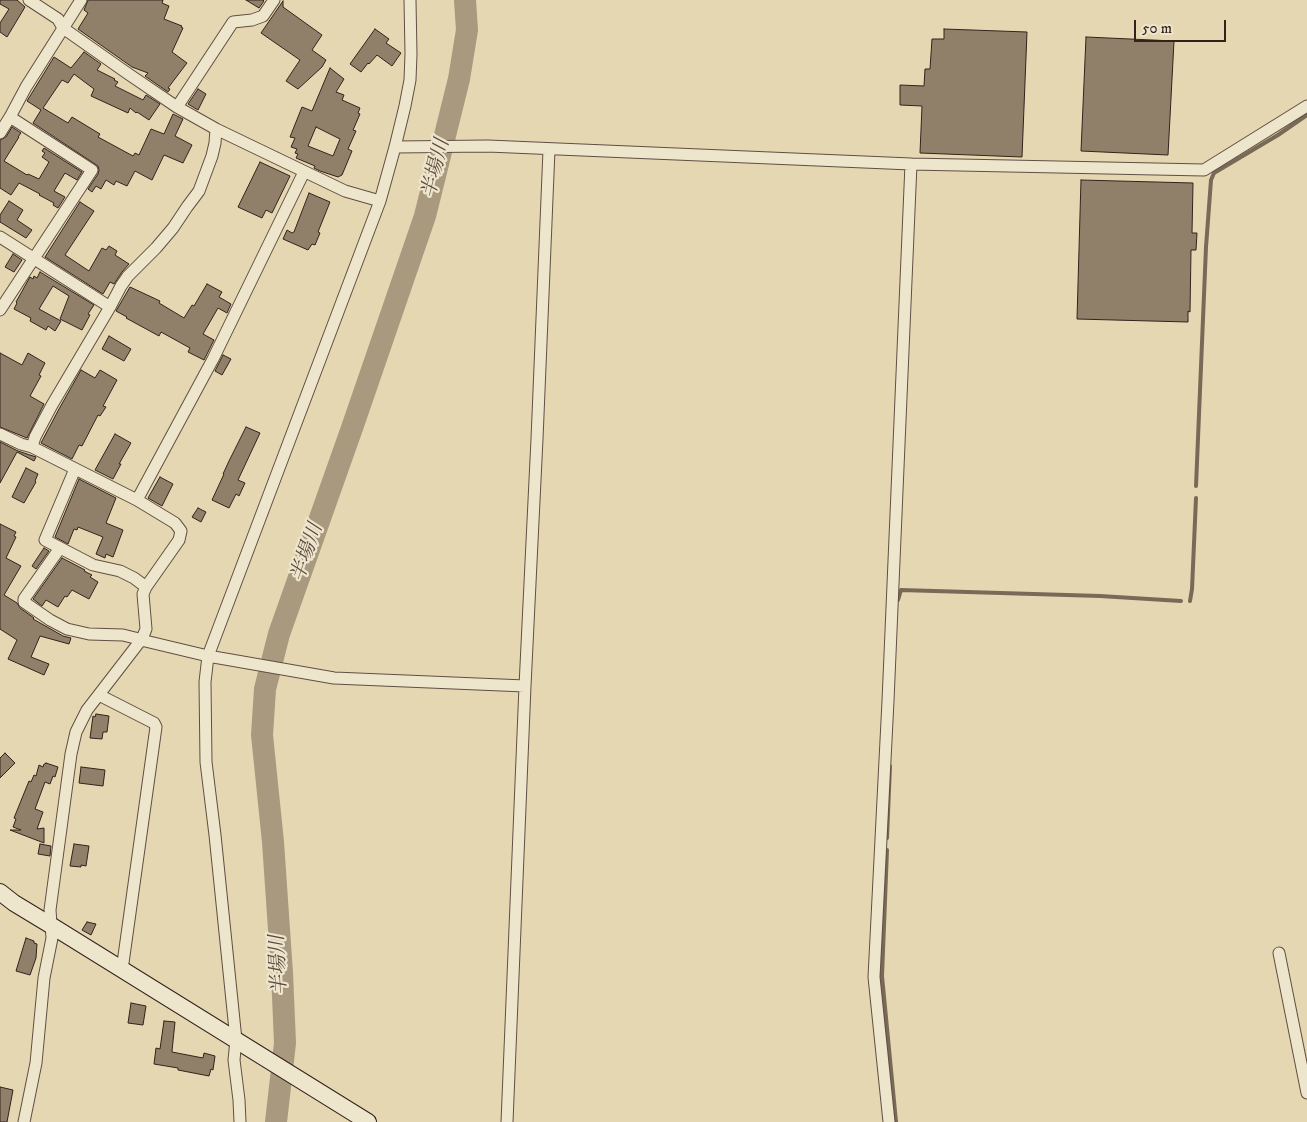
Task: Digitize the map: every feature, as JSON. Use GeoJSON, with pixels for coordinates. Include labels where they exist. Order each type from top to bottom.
{"type":"FeatureCollection","features":[{"type":"Feature","properties":{"kind":"street"},"geometry":{"type":"LineString","coordinates":[[29,0],[58,19],[63,28],[178,107],[216,129],[345,191],[380,201]]}},
{"type":"Feature","properties":{"kind":"street"},"geometry":{"type":"LineString","coordinates":[[0,133],[26,87],[81,0]]}},
{"type":"Feature","properties":{"kind":"street"},"geometry":{"type":"LineString","coordinates":[[178,107],[234,22],[252,20],[263,16],[274,0]]}},
{"type":"Feature","properties":{"kind":"street"},"geometry":{"type":"LineString","coordinates":[[240,1122],[234,1060],[239,1042],[206,762],[205,682],[212,657],[380,201],[398,146],[410,80],[410,0]]}},
{"type":"Feature","properties":{"kind":"street"},"geometry":{"type":"LineString","coordinates":[[398,146],[483,146],[911,164],[1204,170],[1307,106]]}},
{"type":"Feature","properties":{"kind":"street"},"geometry":{"type":"LineString","coordinates":[[0,310],[92,170],[10,117]]}},
{"type":"Feature","properties":{"kind":"street"},"geometry":{"type":"LineString","coordinates":[[32,448],[52,406],[121,286],[173,228],[199,191],[212,156],[216,129]]}},
{"type":"Feature","properties":{"kind":"street"},"geometry":{"type":"LineString","coordinates":[[507,1122],[549,150]]}},
{"type":"Feature","properties":{"kind":"street"},"geometry":{"type":"LineString","coordinates":[[889,1122],[874,978],[911,164]]}},
{"type":"Feature","properties":{"kind":"street"},"geometry":{"type":"LineString","coordinates":[[137,500],[213,359],[304,172]]}},
{"type":"Feature","properties":{"kind":"street"},"geometry":{"type":"LineString","coordinates":[[0,237],[110,307]]}},
{"type":"Feature","properties":{"kind":"street"},"geometry":{"type":"LineString","coordinates":[[0,434],[137,500],[175,523],[181,531],[179,540],[143,594],[146,629],[141,640],[87,710],[76,732],[71,754],[50,910],[52,938],[44,978],[36,1063],[24,1122]]}},
{"type":"Feature","properties":{"kind":"street"},"geometry":{"type":"LineString","coordinates":[[75,469],[45,540],[93,565],[120,571],[146,587]]}},
{"type":"Feature","properties":{"kind":"street"},"geometry":{"type":"LineString","coordinates":[[60,548],[24,599],[24,602],[67,629],[89,634],[123,635],[212,657],[334,678],[525,686]]}},
{"type":"Feature","properties":{"kind":"street"},"geometry":{"type":"LineString","coordinates":[[99,695],[154,723],[156,727],[122,970]]}},
{"type":"Feature","properties":{"kind":"street"},"geometry":{"type":"LineString","coordinates":[[0,892],[14,903],[368,1122]]}},
{"type":"Feature","properties":{"kind":"street"},"geometry":{"type":"LineString","coordinates":[[1279,953],[1307,1093]]}},
{"type":"Feature","properties":{"kind":"building"},"geometry":{"type":"Polygon","coordinates":[[[0,0],[17,0],[25,7],[7,37],[0,32],[0,23],[9,9],[0,4],[0,0]]]}},
{"type":"Feature","properties":{"kind":"building"},"geometry":{"type":"Polygon","coordinates":[[[88,0],[163,0],[162,3],[169,6],[164,19],[183,28],[172,52],[187,63],[168,88],[170,89],[168,92],[145,76],[148,73],[132,67],[78,29],[88,13],[84,10],[88,0]]]}},
{"type":"Feature","properties":{"kind":"building"},"geometry":{"type":"Polygon","coordinates":[[[246,0],[263,0],[264,1],[259,8],[246,0]]]}},
{"type":"Feature","properties":{"kind":"building"},"geometry":{"type":"Polygon","coordinates":[[[283,1],[283,7],[322,35],[312,50],[326,60],[322,67],[298,89],[286,81],[300,60],[261,33],[283,1]]]}},
{"type":"Feature","properties":{"kind":"building"},"geometry":{"type":"Polygon","coordinates":[[[375,29],[389,39],[386,43],[401,53],[392,66],[377,55],[361,72],[350,64],[375,29]]]}},
{"type":"Feature","properties":{"kind":"building"},"geometry":{"type":"Polygon","coordinates":[[[944,29],[1027,32],[1022,157],[920,153],[922,106],[900,105],[900,85],[924,86],[925,69],[930,69],[932,39],[944,39],[944,29]]]}},
{"type":"Feature","properties":{"kind":"building"},"geometry":{"type":"Polygon","coordinates":[[[1086,37],[1174,41],[1168,155],[1081,151],[1086,37]]]}},
{"type":"Feature","properties":{"kind":"building"},"geometry":{"type":"Polygon","coordinates":[[[84,52],[101,64],[97,70],[118,82],[115,86],[143,100],[146,95],[160,104],[149,120],[130,108],[128,113],[91,96],[94,89],[74,74],[68,83],[62,80],[43,108],[68,123],[72,117],[100,134],[98,137],[133,156],[135,153],[139,155],[151,129],[164,134],[173,114],[183,119],[175,136],[192,145],[183,163],[164,155],[152,180],[135,171],[127,186],[116,181],[114,185],[106,180],[101,189],[96,186],[92,192],[88,189],[98,174],[98,166],[33,123],[41,110],[27,101],[54,57],[71,68],[84,52]]]}},
{"type":"Feature","properties":{"kind":"building"},"geometry":{"type":"Polygon","coordinates":[[[330,68],[344,79],[336,92],[344,95],[342,100],[360,108],[358,113],[360,114],[353,130],[356,131],[348,149],[352,151],[342,175],[338,177],[320,171],[314,168],[315,166],[296,158],[298,154],[295,153],[297,149],[291,147],[295,138],[290,137],[302,107],[312,111],[330,68]],[[316,127],[308,146],[333,156],[340,139],[316,127]]]}},
{"type":"Feature","properties":{"kind":"building"},"geometry":{"type":"Polygon","coordinates":[[[198,89],[206,94],[198,110],[188,104],[198,89]]]}},
{"type":"Feature","properties":{"kind":"building"},"geometry":{"type":"Polygon","coordinates":[[[12,127],[21,133],[4,161],[27,175],[39,179],[49,162],[42,157],[45,153],[42,151],[44,148],[82,172],[77,180],[65,173],[54,191],[65,197],[58,208],[40,194],[19,183],[11,195],[0,188],[0,140],[6,137],[12,127]]]}},
{"type":"Feature","properties":{"kind":"building"},"geometry":{"type":"Polygon","coordinates":[[[260,162],[290,176],[272,213],[266,210],[262,218],[238,207],[260,162]]]}},
{"type":"Feature","properties":{"kind":"building"},"geometry":{"type":"Polygon","coordinates":[[[1081,180],[1193,183],[1192,233],[1197,233],[1196,250],[1191,250],[1190,312],[1188,311],[1188,322],[1077,319],[1081,180]]]}},
{"type":"Feature","properties":{"kind":"building"},"geometry":{"type":"Polygon","coordinates":[[[309,193],[330,202],[315,245],[312,244],[308,250],[283,239],[287,230],[292,233],[294,232],[309,193]]]}},
{"type":"Feature","properties":{"kind":"building"},"geometry":{"type":"Polygon","coordinates":[[[9,201],[23,210],[17,220],[32,230],[26,238],[0,222],[0,215],[9,201]]]}},
{"type":"Feature","properties":{"kind":"building"},"geometry":{"type":"Polygon","coordinates":[[[80,202],[94,211],[65,255],[89,271],[102,248],[106,250],[109,246],[117,251],[115,255],[129,264],[114,284],[110,282],[103,294],[45,257],[80,202]]]}},
{"type":"Feature","properties":{"kind":"building"},"geometry":{"type":"Polygon","coordinates":[[[13,254],[22,260],[14,272],[5,267],[13,254]]]}},
{"type":"Feature","properties":{"kind":"building"},"geometry":{"type":"Polygon","coordinates":[[[40,272],[94,305],[88,314],[90,315],[82,330],[60,319],[69,296],[53,286],[39,309],[61,321],[55,331],[48,326],[46,330],[30,321],[31,318],[14,309],[30,277],[33,279],[34,276],[37,278],[40,272]]]}},
{"type":"Feature","properties":{"kind":"building"},"geometry":{"type":"Polygon","coordinates":[[[207,284],[222,292],[219,297],[231,304],[227,313],[218,308],[203,334],[214,340],[204,360],[188,352],[190,348],[161,332],[159,336],[116,311],[130,287],[160,301],[159,303],[184,318],[192,305],[194,306],[207,284]]]}},
{"type":"Feature","properties":{"kind":"building"},"geometry":{"type":"Polygon","coordinates":[[[109,336],[131,349],[124,361],[102,349],[109,336]]]}},
{"type":"Feature","properties":{"kind":"building"},"geometry":{"type":"Polygon","coordinates":[[[0,353],[22,365],[28,353],[45,363],[39,375],[41,376],[30,396],[44,404],[27,438],[0,427],[0,353]]]}},
{"type":"Feature","properties":{"kind":"building"},"geometry":{"type":"Polygon","coordinates":[[[223,355],[231,359],[222,375],[215,371],[223,355]]]}},
{"type":"Feature","properties":{"kind":"building"},"geometry":{"type":"Polygon","coordinates":[[[81,370],[95,378],[100,370],[117,380],[103,406],[106,407],[100,416],[98,415],[82,446],[79,445],[72,459],[41,443],[81,370]]]}},
{"type":"Feature","properties":{"kind":"building"},"geometry":{"type":"Polygon","coordinates":[[[246,427],[260,433],[238,480],[245,483],[239,496],[236,494],[229,508],[212,500],[246,427]]]}},
{"type":"Feature","properties":{"kind":"building"},"geometry":{"type":"Polygon","coordinates":[[[115,434],[131,443],[113,479],[95,470],[115,434]]]}},
{"type":"Feature","properties":{"kind":"building"},"geometry":{"type":"Polygon","coordinates":[[[0,442],[36,457],[34,461],[17,452],[0,483],[0,442]]]}},
{"type":"Feature","properties":{"kind":"building"},"geometry":{"type":"Polygon","coordinates":[[[26,468],[38,474],[36,482],[24,503],[12,497],[26,468]]]}},
{"type":"Feature","properties":{"kind":"building"},"geometry":{"type":"Polygon","coordinates":[[[160,477],[173,484],[162,506],[148,498],[160,477]]]}},
{"type":"Feature","properties":{"kind":"building"},"geometry":{"type":"Polygon","coordinates":[[[79,479],[116,498],[106,523],[123,530],[113,557],[106,554],[105,558],[96,554],[103,537],[78,527],[77,530],[74,529],[68,544],[55,537],[79,479]]]}},
{"type":"Feature","properties":{"kind":"building"},"geometry":{"type":"Polygon","coordinates":[[[198,508],[206,512],[201,522],[192,517],[198,508]]]}},
{"type":"Feature","properties":{"kind":"building"},"geometry":{"type":"Polygon","coordinates":[[[0,524],[16,532],[14,536],[16,537],[6,558],[21,566],[4,595],[17,603],[33,619],[63,636],[71,638],[69,644],[40,636],[31,657],[49,664],[44,675],[8,659],[17,640],[0,629],[0,524]]]}},
{"type":"Feature","properties":{"kind":"building"},"geometry":{"type":"Polygon","coordinates":[[[44,548],[49,551],[36,569],[32,566],[44,548]]]}},
{"type":"Feature","properties":{"kind":"building"},"geometry":{"type":"Polygon","coordinates":[[[62,558],[85,570],[92,575],[90,577],[98,582],[89,599],[72,590],[67,597],[65,596],[58,607],[46,600],[42,606],[33,599],[62,558]]]}},
{"type":"Feature","properties":{"kind":"building"},"geometry":{"type":"Polygon","coordinates":[[[96,714],[109,716],[107,732],[103,732],[102,739],[90,738],[93,716],[95,717],[96,714]]]}},
{"type":"Feature","properties":{"kind":"building"},"geometry":{"type":"Polygon","coordinates":[[[5,753],[15,763],[0,778],[0,758],[5,753]]]}},
{"type":"Feature","properties":{"kind":"building"},"geometry":{"type":"Polygon","coordinates":[[[46,763],[58,767],[55,777],[53,776],[50,784],[45,782],[35,809],[43,812],[37,829],[44,828],[44,843],[10,830],[21,830],[13,827],[16,819],[14,818],[29,781],[31,782],[34,775],[36,776],[39,765],[43,767],[46,763]]]}},
{"type":"Feature","properties":{"kind":"building"},"geometry":{"type":"Polygon","coordinates":[[[81,767],[105,770],[103,786],[79,783],[81,767]]]}},
{"type":"Feature","properties":{"kind":"building"},"geometry":{"type":"Polygon","coordinates":[[[40,844],[51,846],[50,856],[38,854],[40,844]]]}},
{"type":"Feature","properties":{"kind":"building"},"geometry":{"type":"Polygon","coordinates":[[[74,844],[89,846],[86,866],[70,866],[74,844]]]}},
{"type":"Feature","properties":{"kind":"building"},"geometry":{"type":"Polygon","coordinates":[[[87,922],[96,924],[91,935],[82,930],[87,922]]]}},
{"type":"Feature","properties":{"kind":"building"},"geometry":{"type":"Polygon","coordinates":[[[26,938],[37,944],[36,958],[30,975],[16,971],[26,938]]]}},
{"type":"Feature","properties":{"kind":"building"},"geometry":{"type":"Polygon","coordinates":[[[131,1003],[146,1006],[143,1025],[128,1023],[131,1003]]]}},
{"type":"Feature","properties":{"kind":"building"},"geometry":{"type":"Polygon","coordinates":[[[164,1021],[175,1022],[172,1052],[203,1058],[204,1053],[215,1056],[213,1070],[211,1069],[209,1076],[154,1064],[156,1048],[160,1049],[164,1021]]]}},
{"type":"Feature","properties":{"kind":"building"},"geometry":{"type":"Polygon","coordinates":[[[0,1087],[13,1090],[7,1122],[0,1122],[0,1087]]]}},
{"type":"Feature","properties":{"kind":"waterway","name":"半場川"},"geometry":{"type":"LineString","coordinates":[[276,1122],[285,1043],[273,842],[262,735],[265,689],[279,634],[425,216],[459,79],[467,30],[465,0]]}},
{"type":"Feature","properties":{"kind":"waterway"},"geometry":{"type":"LineString","coordinates":[[1196,486],[1206,247],[1211,180],[1214,173],[1278,135],[1307,115]]}},
{"type":"Feature","properties":{"kind":"waterway"},"geometry":{"type":"LineString","coordinates":[[1190,601],[1196,498]]}},
{"type":"Feature","properties":{"kind":"waterway"},"geometry":{"type":"LineString","coordinates":[[898,600],[901,590],[1100,596],[1181,601]]}},
{"type":"Feature","properties":{"kind":"waterway"},"geometry":{"type":"LineString","coordinates":[[887,838],[890,766]]}},
{"type":"Feature","properties":{"kind":"waterway"},"geometry":{"type":"LineString","coordinates":[[887,850],[882,976],[896,1122]]}}]}
